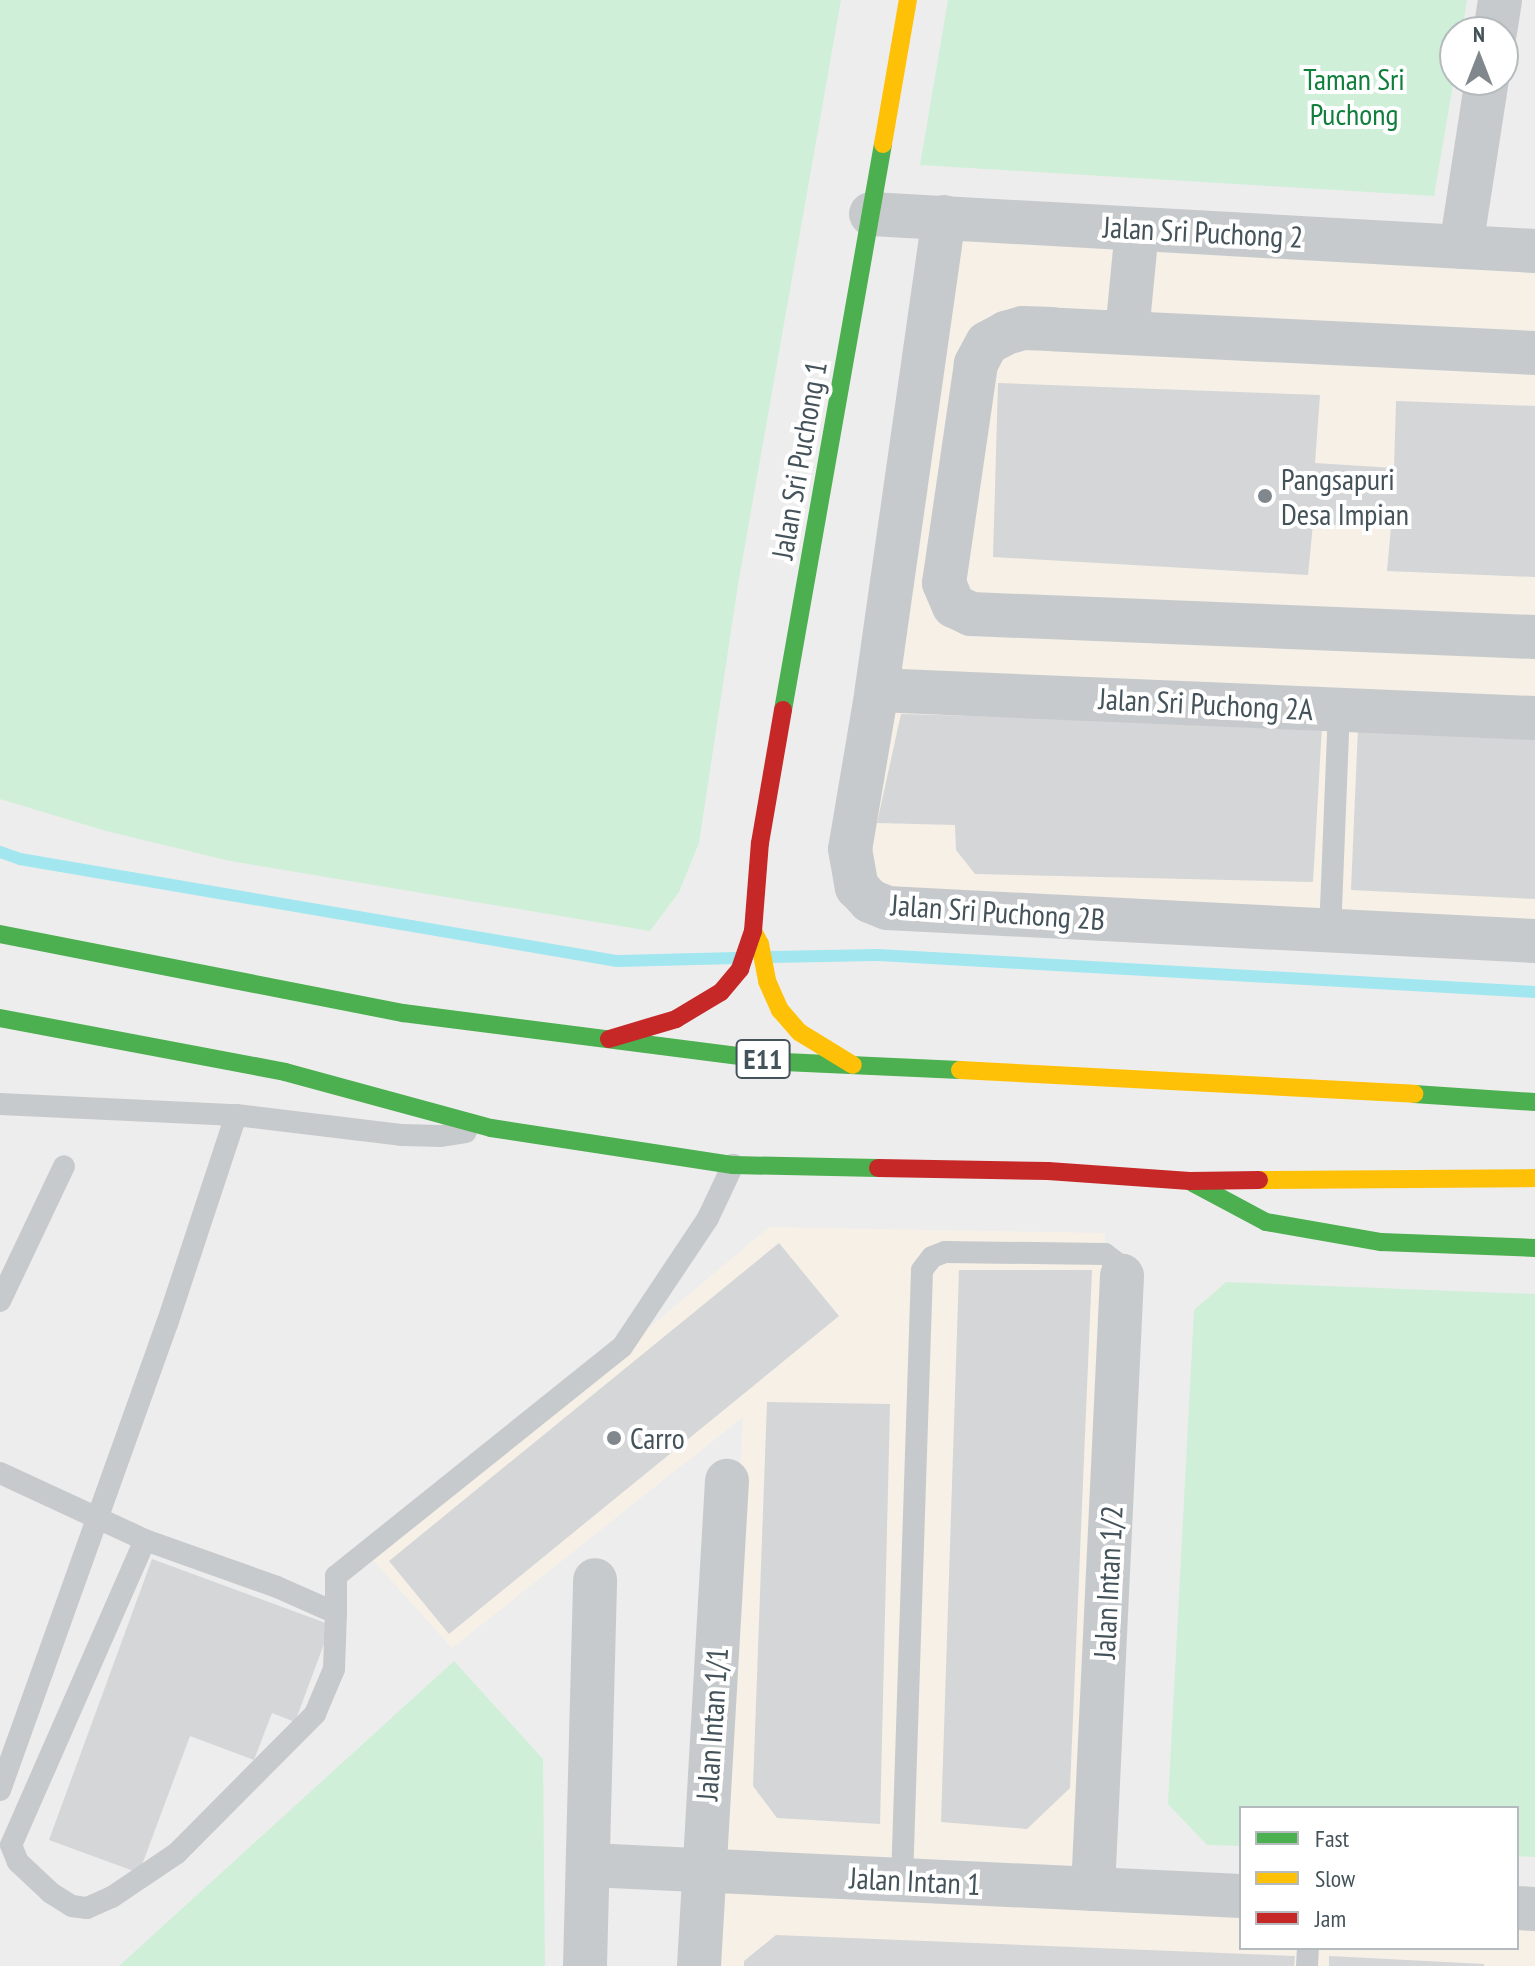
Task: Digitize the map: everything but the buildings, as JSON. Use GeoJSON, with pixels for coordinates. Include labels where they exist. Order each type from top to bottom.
{"type":"FeatureCollection","features":[{"type":"Feature","properties":{"kind":"main road","name":"Jalan Sri Puchong 1"},"geometry":{"type":"LineString","coordinates":[[609,1039],[676,1019],[721,992],[740,969],[753,940],[762,827],[908,0]]}},
{"type":"Feature","properties":{"kind":"main road","name":"E11"},"geometry":{"type":"LineString","coordinates":[[0,934],[403,1013],[784,1062],[1255,1083],[1535,1102]]}},
{"type":"Feature","properties":{"kind":"main road","name":"Jalan Sri Puchong 1"},"geometry":{"type":"LineString","coordinates":[[753,940],[780,1010],[799,1032],[822,1049],[853,1065]]}},
{"type":"Feature","properties":{"kind":"main road"},"geometry":{"type":"LineString","coordinates":[[0,1018],[285,1072],[491,1128],[733,1165],[1048,1171],[1190,1181],[1535,1178]]}},
{"type":"Feature","properties":{"kind":"main road"},"geometry":{"type":"LineString","coordinates":[[1190,1181],[1266,1222],[1381,1242],[1535,1248]]}},
{"type":"Feature","properties":{"kind":"street"},"geometry":{"type":"LineString","coordinates":[[1461,247],[1485,96]]}},
{"type":"Feature","properties":{"kind":"street","name":"Jalan Sri Puchong 2"},"geometry":{"type":"LineString","coordinates":[[871,214],[1535,251]]}},
{"type":"Feature","properties":{"kind":"street","name":"Jalan Sri Puchong 2B"},"geometry":{"type":"LineString","coordinates":[[944,217],[877,690],[850,849],[857,887],[870,901],[887,908],[1330,933],[1535,941]]}},
{"type":"Feature","properties":{"kind":"street"},"geometry":{"type":"LineString","coordinates":[[1127,333],[1137,229]]}},
{"type":"Feature","properties":{"kind":"street"},"geometry":{"type":"LineString","coordinates":[[954,606],[944,583],[946,562],[976,364],[987,343],[1023,328],[1535,353]]}},
{"type":"Feature","properties":{"kind":"street"},"geometry":{"type":"LineString","coordinates":[[889,604],[954,606],[971,614],[996,616],[1535,637]]}},
{"type":"Feature","properties":{"kind":"street","name":"Jalan Sri Puchong 2A"},"geometry":{"type":"LineString","coordinates":[[877,690],[1535,718]]}},
{"type":"Feature","properties":{"kind":"street","name":"Jalan Intan 1/2"},"geometry":{"type":"LineString","coordinates":[[1093,1889],[1122,1276]]}},
{"type":"Feature","properties":{"kind":"street","name":"Jalan Intan 1/1"},"geometry":{"type":"LineString","coordinates":[[699,1966],[727,1481]]}},
{"type":"Feature","properties":{"kind":"street"},"geometry":{"type":"LineString","coordinates":[[585,1966],[595,1580]]}},
{"type":"Feature","properties":{"kind":"street","name":"Jalan Intan 1"},"geometry":{"type":"LineString","coordinates":[[590,1865],[1239,1896]]}},
{"type":"Feature","properties":{"kind":"lane"},"geometry":{"type":"LineString","coordinates":[[1330,933],[1339,710]]}},
{"type":"Feature","properties":{"kind":"lane"},"geometry":{"type":"LineString","coordinates":[[0,1104],[236,1115],[401,1135],[441,1136],[491,1128]]}},
{"type":"Feature","properties":{"kind":"lane"},"geometry":{"type":"LineString","coordinates":[[0,1790],[236,1115]]}},
{"type":"Feature","properties":{"kind":"lane"},"geometry":{"type":"LineString","coordinates":[[145,1540],[11,1845],[18,1862],[51,1893],[72,1906],[87,1908],[112,1897],[177,1853],[315,1714],[334,1669],[336,1576],[622,1347],[708,1218],[733,1165]]}},
{"type":"Feature","properties":{"kind":"lane"},"geometry":{"type":"LineString","coordinates":[[0,1301],[64,1166]]}},
{"type":"Feature","properties":{"kind":"lane"},"geometry":{"type":"LineString","coordinates":[[902,1880],[922,1270],[932,1257],[945,1252],[1105,1254],[1117,1263],[1122,1276]]}},
{"type":"Feature","properties":{"kind":"lane"},"geometry":{"type":"LineString","coordinates":[[2,1479],[145,1540],[277,1587],[336,1613]]}},
{"type":"Feature","properties":{"kind":"shaded area"},"geometry":{"type":"Polygon","coordinates":[[[958,234],[1535,267],[1535,924],[887,896],[869,883],[864,850],[958,234]]]}},
{"type":"Feature","properties":{"kind":"shaded area"},"geometry":{"type":"Polygon","coordinates":[[[769,1227],[1105,1233],[1072,1872],[719,1856],[743,1417],[452,1648],[373,1560],[769,1227]]]}},
{"type":"Feature","properties":{"kind":"shaded area"},"geometry":{"type":"Polygon","coordinates":[[[715,1886],[1239,1908],[1239,1950],[1519,1950],[1519,1920],[1535,1921],[1535,1966],[713,1966],[715,1886]]]}},
{"type":"Feature","properties":{"kind":"green space"},"geometry":{"type":"Polygon","coordinates":[[[0,0],[841,0],[738,585],[699,843],[679,892],[650,931],[230,861],[106,831],[0,799],[0,0]]]}},
{"type":"Feature","properties":{"kind":"green space","name":"Taman Sri Puchong"},"geometry":{"type":"Polygon","coordinates":[[[948,0],[1467,0],[1464,16],[1439,16],[1439,96],[1451,96],[1434,196],[920,165],[948,0]]]}},
{"type":"Feature","properties":{"kind":"green space"},"geometry":{"type":"Polygon","coordinates":[[[1226,1282],[1535,1294],[1535,1857],[1519,1856],[1519,1806],[1239,1806],[1239,1846],[1207,1845],[1168,1804],[1194,1310],[1226,1282]]]}},
{"type":"Feature","properties":{"kind":"green space"},"geometry":{"type":"Polygon","coordinates":[[[454,1661],[543,1759],[545,1966],[119,1966],[454,1661]]]}},
{"type":"Feature","properties":{"kind":"waterway"},"geometry":{"type":"LineString","coordinates":[[0,852],[20,859],[617,961],[737,958]]}},
{"type":"Feature","properties":{"kind":"waterway"},"geometry":{"type":"LineString","coordinates":[[771,957],[878,955],[1535,992]]}},
{"type":"Feature","properties":{"kind":"traffic: fast"},"geometry":{"type":"LineString","coordinates":[[783,710],[883,144]]}},
{"type":"Feature","properties":{"kind":"traffic: fast"},"geometry":{"type":"LineString","coordinates":[[0,934],[403,1013],[784,1062],[960,1070]]}},
{"type":"Feature","properties":{"kind":"traffic: fast"},"geometry":{"type":"LineString","coordinates":[[0,1018],[285,1072],[491,1128],[733,1165],[878,1168]]}},
{"type":"Feature","properties":{"kind":"traffic: fast"},"geometry":{"type":"LineString","coordinates":[[1414,1094],[1535,1102]]}},
{"type":"Feature","properties":{"kind":"traffic: fast"},"geometry":{"type":"LineString","coordinates":[[1193,1183],[1266,1222],[1381,1242],[1535,1248]]}},
{"type":"Feature","properties":{"kind":"traffic: slow"},"geometry":{"type":"LineString","coordinates":[[883,144],[908,0]]}},
{"type":"Feature","properties":{"kind":"traffic: slow"},"geometry":{"type":"LineString","coordinates":[[753,931],[760,944],[767,981],[780,1010],[799,1032],[853,1065]]}},
{"type":"Feature","properties":{"kind":"traffic: slow"},"geometry":{"type":"LineString","coordinates":[[960,1070],[1414,1094]]}},
{"type":"Feature","properties":{"kind":"traffic: slow"},"geometry":{"type":"LineString","coordinates":[[1259,1180],[1535,1178]]}},
{"type":"Feature","properties":{"kind":"traffic: jam"},"geometry":{"type":"LineString","coordinates":[[609,1039],[676,1019],[721,992],[740,969],[753,931],[760,843],[783,710]]}},
{"type":"Feature","properties":{"kind":"traffic: jam"},"geometry":{"type":"LineString","coordinates":[[878,1168],[1048,1171],[1190,1181],[1259,1180]]}},
{"type":"Feature","properties":{"kind":"place","name":"Pangsapuri Desa Impian"},"geometry":{"type":"Point","coordinates":[1265,496]}},
{"type":"Feature","properties":{"kind":"place","name":"Carro"},"geometry":{"type":"Point","coordinates":[614,1438]}}]}
